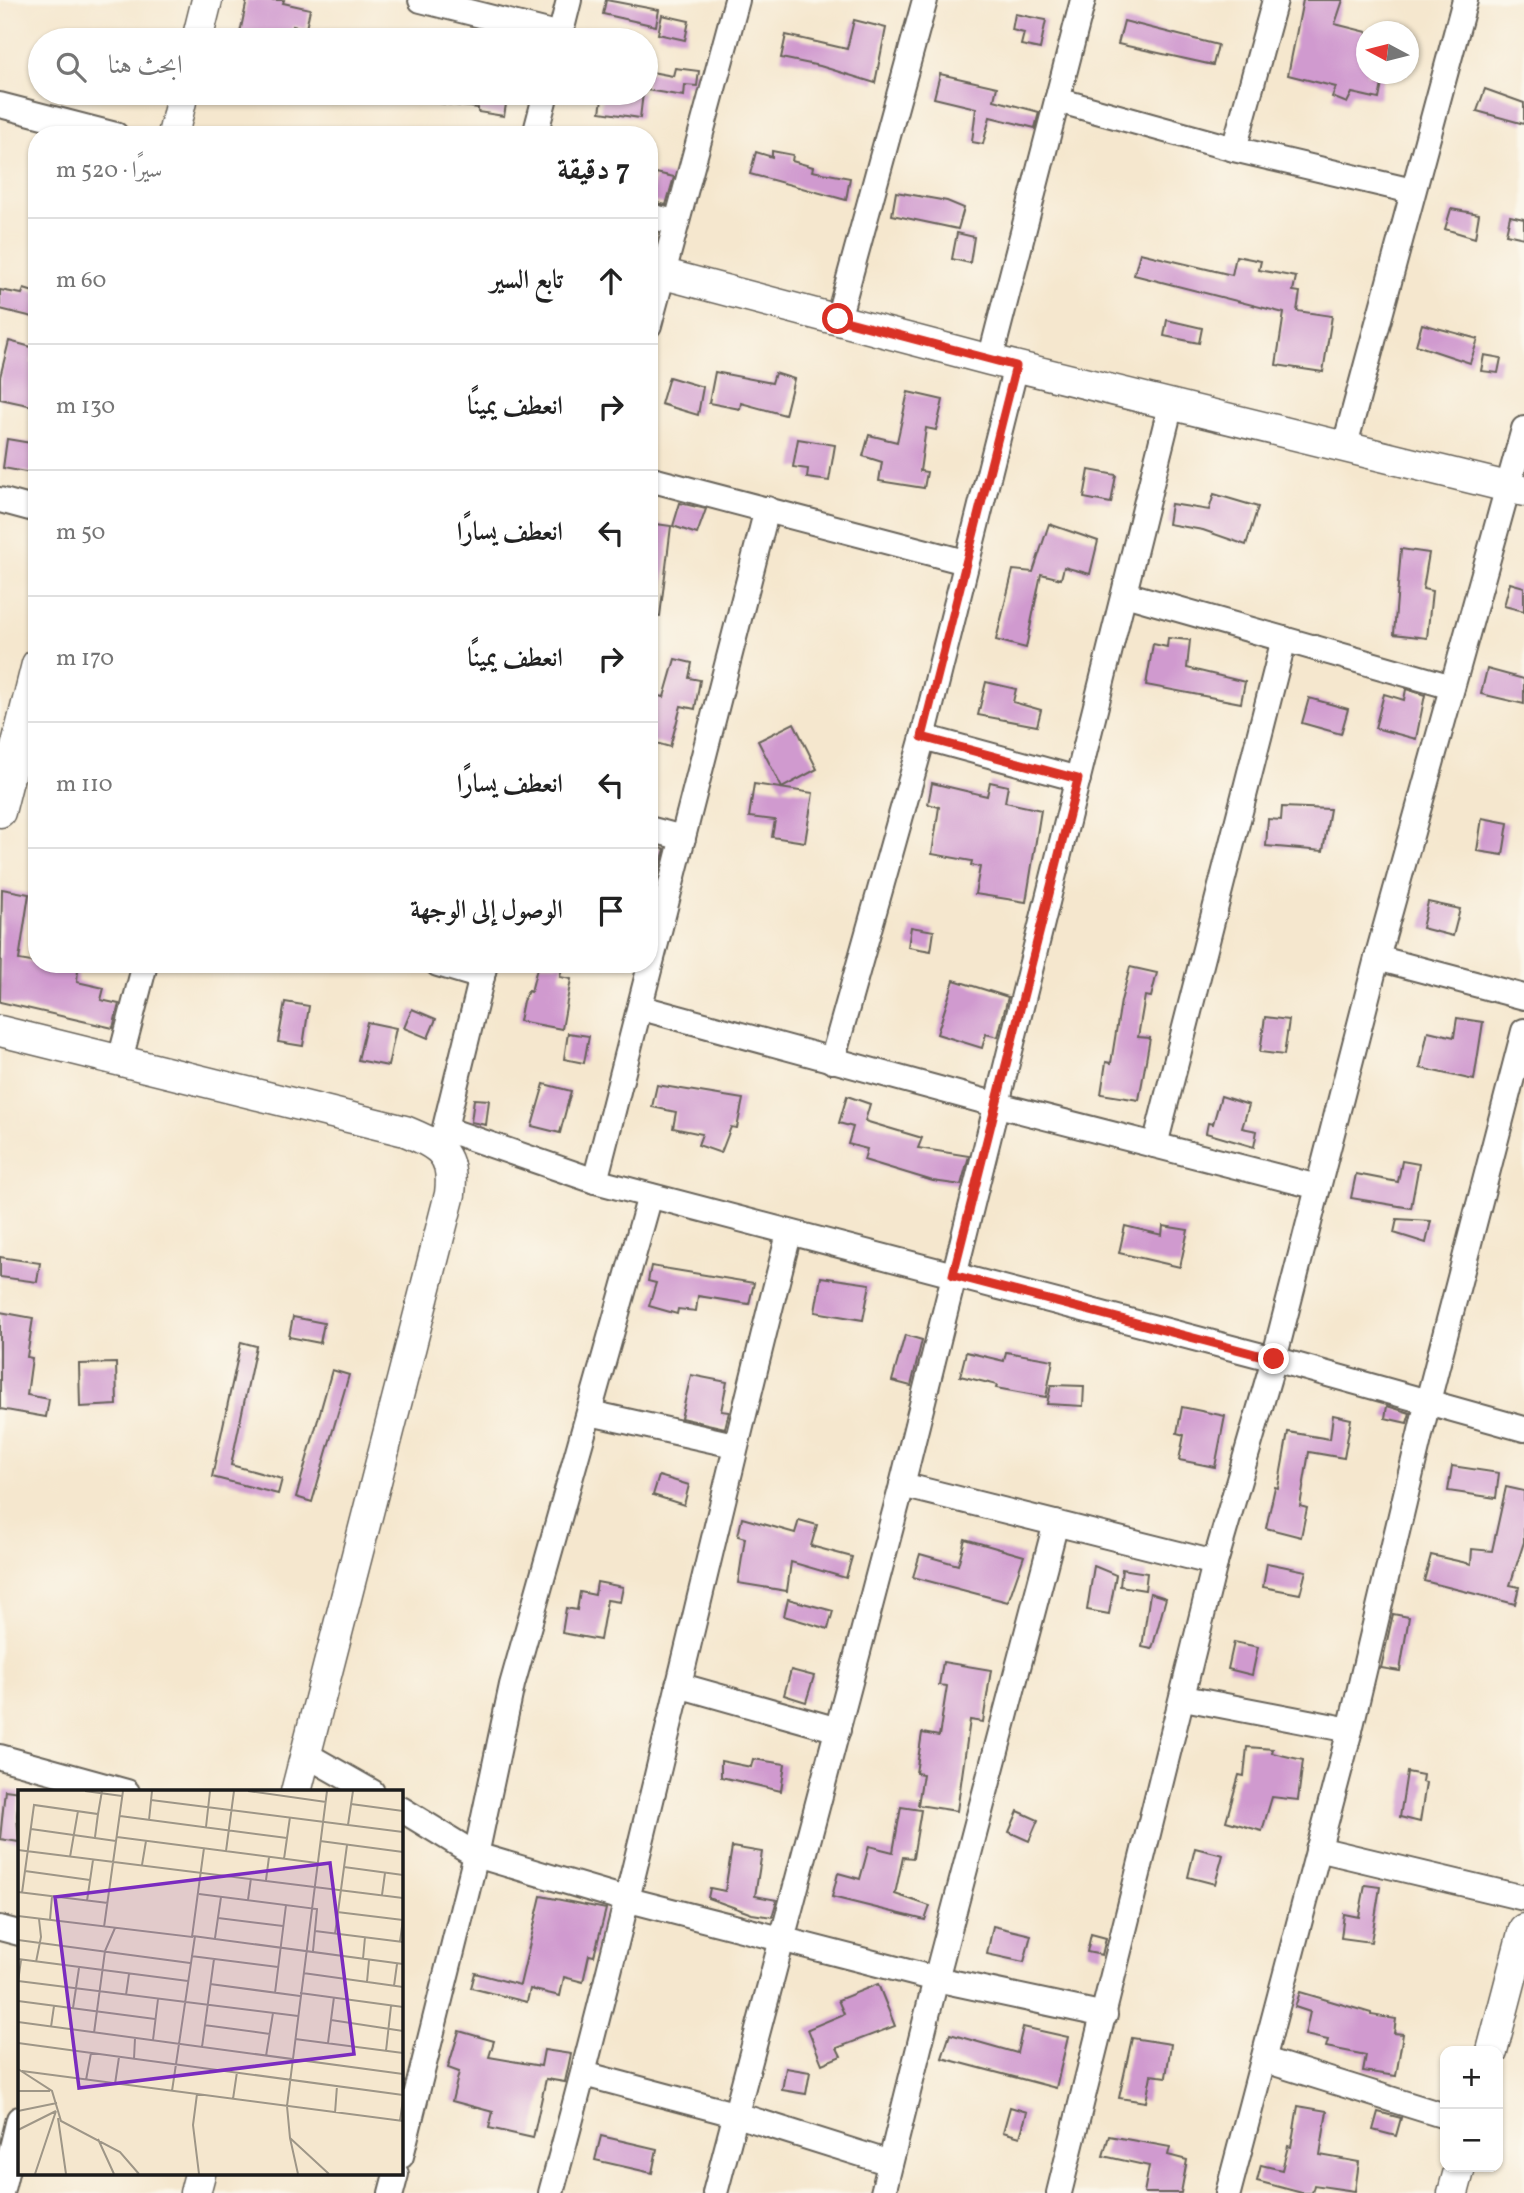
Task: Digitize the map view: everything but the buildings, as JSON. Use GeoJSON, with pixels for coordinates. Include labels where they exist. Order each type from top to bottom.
{"type":"FeatureCollection","features":[{"type":"Feature","properties":{"kind":"street"},"geometry":{"type":"LineString","coordinates":[[200,28],[207,0]]}},
{"type":"Feature","properties":{"kind":"street"},"geometry":{"type":"LineString","coordinates":[[421,0],[523,28]]}},
{"type":"Feature","properties":{"kind":"street"},"geometry":{"type":"LineString","coordinates":[[562,28],[569,0]]}},
{"type":"Feature","properties":{"kind":"street"},"geometry":{"type":"LineString","coordinates":[[658,267],[675,222],[737,0]]}},
{"type":"Feature","properties":{"kind":"street"},"geometry":{"type":"LineString","coordinates":[[838,319],[925,0]]}},
{"type":"Feature","properties":{"kind":"street"},"geometry":{"type":"LineString","coordinates":[[832,1061],[922,737],[965,562],[1057,100],[1083,0]]}},
{"type":"Feature","properties":{"kind":"street"},"geometry":{"type":"LineString","coordinates":[[1234,149],[1275,0]]}},
{"type":"Feature","properties":{"kind":"street"},"geometry":{"type":"LineString","coordinates":[[1345,446],[1465,0]]}},
{"type":"Feature","properties":{"kind":"street"},"geometry":{"type":"LineString","coordinates":[[1057,100],[1234,149],[1412,191]]}},
{"type":"Feature","properties":{"kind":"street"},"geometry":{"type":"LineString","coordinates":[[0,105],[81,126]]}},
{"type":"Feature","properties":{"kind":"street"},"geometry":{"type":"LineString","coordinates":[[175,126],[180,105]]}},
{"type":"Feature","properties":{"kind":"street"},"geometry":{"type":"LineString","coordinates":[[537,126],[543,105]]}},
{"type":"Feature","properties":{"kind":"street"},"geometry":{"type":"LineString","coordinates":[[658,218],[675,222]]}},
{"type":"Feature","properties":{"kind":"street"},"geometry":{"type":"LineString","coordinates":[[658,273],[1003,363],[1516,489]]}},
{"type":"Feature","properties":{"kind":"street"},"geometry":{"type":"LineString","coordinates":[[715,2193],[902,1485],[1171,404]]}},
{"type":"Feature","properties":{"kind":"street"},"geometry":{"type":"LineString","coordinates":[[1061,2192],[1215,1563],[1274,1359],[1377,958],[1452,687],[1516,489],[1524,429]]}},
{"type":"Feature","properties":{"kind":"street"},"geometry":{"type":"LineString","coordinates":[[658,481],[965,562]]}},
{"type":"Feature","properties":{"kind":"street"},"geometry":{"type":"LineString","coordinates":[[0,500],[28,508]]}},
{"type":"Feature","properties":{"kind":"street"},"geometry":{"type":"LineString","coordinates":[[658,942],[767,509]]}},
{"type":"Feature","properties":{"kind":"street"},"geometry":{"type":"LineString","coordinates":[[1125,594],[1452,687]]}},
{"type":"Feature","properties":{"kind":"street"},"geometry":{"type":"LineString","coordinates":[[1154,1145],[1284,639]]}},
{"type":"Feature","properties":{"kind":"street"},"geometry":{"type":"LineString","coordinates":[[0,812],[28,700]]}},
{"type":"Feature","properties":{"kind":"street"},"geometry":{"type":"LineString","coordinates":[[922,737],[1078,779]]}},
{"type":"Feature","properties":{"kind":"street"},"geometry":{"type":"LineString","coordinates":[[658,832],[683,838]]}},
{"type":"Feature","properties":{"kind":"street"},"geometry":{"type":"LineString","coordinates":[[1377,958],[1524,997]]}},
{"type":"Feature","properties":{"kind":"street"},"geometry":{"type":"LineString","coordinates":[[120,1060],[143,973]]}},
{"type":"Feature","properties":{"kind":"street"},"geometry":{"type":"LineString","coordinates":[[296,1790],[450,1194],[450,1168],[442,1138],[482,973]]}},
{"type":"Feature","properties":{"kind":"street"},"geometry":{"type":"LineString","coordinates":[[595,1181],[650,973]]}},
{"type":"Feature","properties":{"kind":"street"},"geometry":{"type":"LineString","coordinates":[[642,1008],[998,1105],[1318,1186]]}},
{"type":"Feature","properties":{"kind":"street"},"geometry":{"type":"LineString","coordinates":[[0,1031],[442,1138],[789,1234],[1274,1359],[1524,1429]]}},
{"type":"Feature","properties":{"kind":"street"},"geometry":{"type":"LineString","coordinates":[[1228,2193],[1350,1730],[1428,1401],[1524,1031]]}},
{"type":"Feature","properties":{"kind":"street"},"geometry":{"type":"LineString","coordinates":[[402,2152],[476,1855],[513,1685],[590,1413],[610,1329],[650,1196]]}},
{"type":"Feature","properties":{"kind":"street"},"geometry":{"type":"LineString","coordinates":[[551,2193],[584,2074],[734,1445],[789,1234]]}},
{"type":"Feature","properties":{"kind":"street"},"geometry":{"type":"LineString","coordinates":[[590,1413],[734,1445]]}},
{"type":"Feature","properties":{"kind":"street"},"geometry":{"type":"LineString","coordinates":[[902,1485],[1215,1563]]}},
{"type":"Feature","properties":{"kind":"street"},"geometry":{"type":"LineString","coordinates":[[883,2193],[936,1979],[1056,1523]]}},
{"type":"Feature","properties":{"kind":"street"},"geometry":{"type":"LineString","coordinates":[[678,1685],[838,1730]]}},
{"type":"Feature","properties":{"kind":"street"},"geometry":{"type":"LineString","coordinates":[[1184,1698],[1350,1730]]}},
{"type":"Feature","properties":{"kind":"street"},"geometry":{"type":"LineString","coordinates":[[305,1754],[368,1790]]}},
{"type":"Feature","properties":{"kind":"street"},"geometry":{"type":"LineString","coordinates":[[0,1757],[99,1789]]}},
{"type":"Feature","properties":{"kind":"street"},"geometry":{"type":"LineString","coordinates":[[402,1810],[476,1855],[625,1899],[782,1937],[936,1979],[1105,2015]]}},
{"type":"Feature","properties":{"kind":"street"},"geometry":{"type":"LineString","coordinates":[[1318,1849],[1524,1898]]}},
{"type":"Feature","properties":{"kind":"street"},"geometry":{"type":"LineString","coordinates":[[0,1928],[18,1933]]}},
{"type":"Feature","properties":{"kind":"street"},"geometry":{"type":"LineString","coordinates":[[1493,2046],[1524,1930]]}},
{"type":"Feature","properties":{"kind":"street"},"geometry":{"type":"LineString","coordinates":[[1265,2060],[1440,2114]]}},
{"type":"Feature","properties":{"kind":"street"},"geometry":{"type":"LineString","coordinates":[[584,2074],[734,2113],[890,2163]]}},
{"type":"Feature","properties":{"kind":"street"},"geometry":{"type":"LineString","coordinates":[[1,2193],[18,2123]]}},
{"type":"Feature","properties":{"kind":"street"},"geometry":{"type":"LineString","coordinates":[[1453,2193],[1459,2172]]}},
{"type":"Feature","properties":{"kind":"street"},"geometry":{"type":"LineString","coordinates":[[195,2193],[199,2176]]}},
{"type":"Feature","properties":{"kind":"street"},"geometry":{"type":"LineString","coordinates":[[391,2193],[395,2176]]}},
{"type":"Feature","properties":{"kind":"route"},"geometry":{"type":"LineString","coordinates":[[838,319],[1016,366],[922,737],[1078,779],[953,1275],[1274,1359]]}}]}
